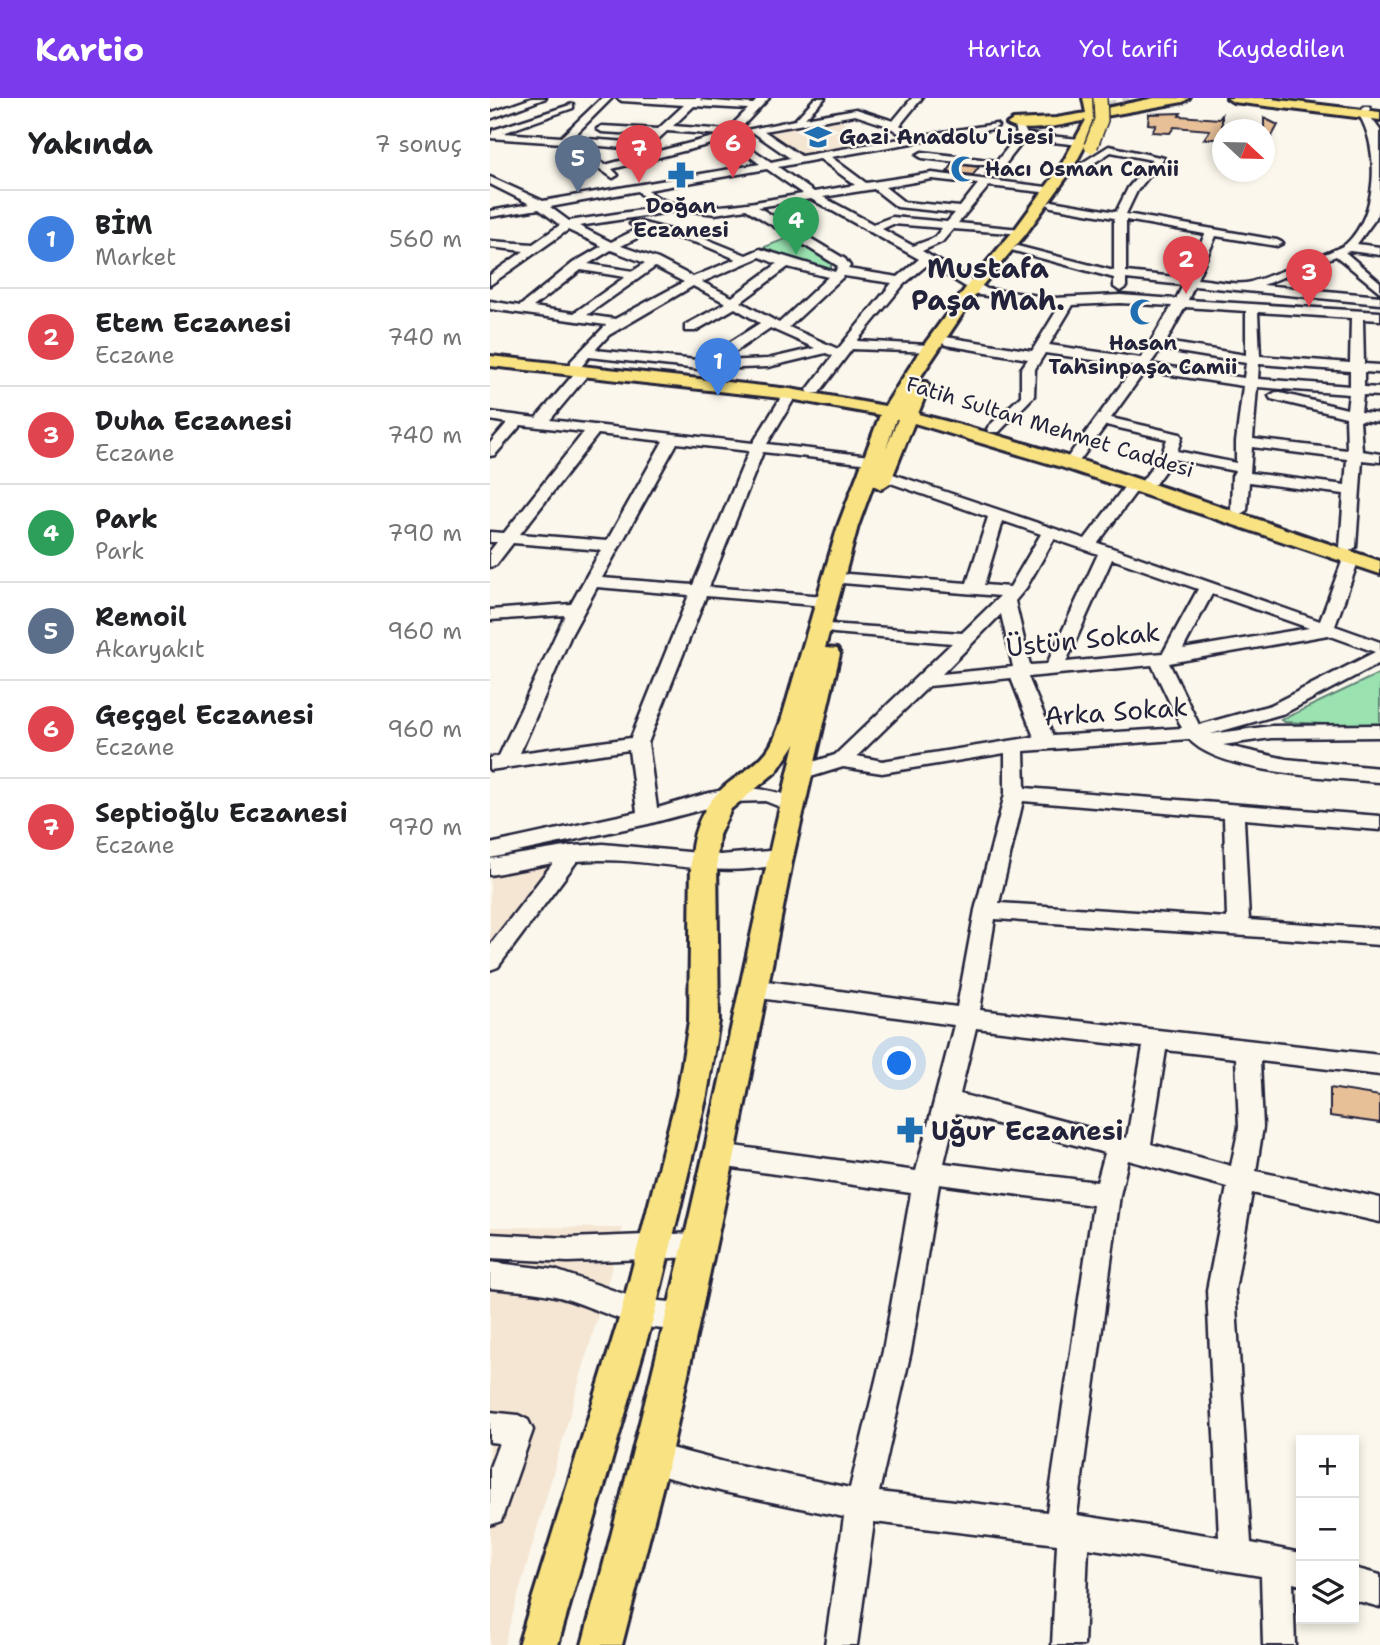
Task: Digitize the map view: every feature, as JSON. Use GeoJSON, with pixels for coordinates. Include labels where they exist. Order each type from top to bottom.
{"type":"FeatureCollection","features":[{"type":"Feature","properties":{"kind":"main road"},"geometry":{"type":"LineString","coordinates":[[1051,123],[1074,127],[1146,98]]}},
{"type":"Feature","properties":{"kind":"main road"},"geometry":{"type":"LineString","coordinates":[[1015,127],[1101,114],[1158,98]]}},
{"type":"Feature","properties":{"kind":"main road"},"geometry":{"type":"LineString","coordinates":[[993,126],[1015,127],[1051,123],[1183,98]]}},
{"type":"Feature","properties":{"kind":"main road"},"geometry":{"type":"LineString","coordinates":[[1233,98],[1298,102]]}},
{"type":"Feature","properties":{"kind":"main road"},"geometry":{"type":"LineString","coordinates":[[1247,98],[1298,102]]}},
{"type":"Feature","properties":{"kind":"main road"},"geometry":{"type":"LineString","coordinates":[[1262,98],[1371,112]]}},
{"type":"Feature","properties":{"kind":"main road"},"geometry":{"type":"LineString","coordinates":[[1218,99],[1347,103],[1380,116]]}},
{"type":"Feature","properties":{"kind":"main road"},"geometry":{"type":"LineString","coordinates":[[1371,112],[1380,101]]}},
{"type":"Feature","properties":{"kind":"main road"},"geometry":{"type":"LineString","coordinates":[[538,1645],[638,1312],[700,1055],[705,988],[705,883],[702,861],[709,825],[717,809],[730,794],[762,771],[782,747],[793,722],[825,601],[901,409],[938,345],[979,288],[1053,197],[1101,114]]}},
{"type":"Feature","properties":{"kind":"main road","name":"Fatih Sultan Mehmet Caddesi"},"geometry":{"type":"LineString","coordinates":[[490,354],[705,372],[814,390],[994,429],[1142,483],[1239,510],[1350,553],[1380,558]]}},
{"type":"Feature","properties":{"kind":"main road"},"geometry":{"type":"LineString","coordinates":[[490,361],[582,363],[901,409],[1142,483],[1350,553],[1380,568]]}},
{"type":"Feature","properties":{"kind":"main road"},"geometry":{"type":"LineString","coordinates":[[602,1645],[651,1458],[719,1155],[780,857],[877,468]]}},
{"type":"Feature","properties":{"kind":"street"},"geometry":{"type":"LineString","coordinates":[[490,116],[541,98]]}},
{"type":"Feature","properties":{"kind":"street"},"geometry":{"type":"LineString","coordinates":[[531,138],[581,98]]}},
{"type":"Feature","properties":{"kind":"street"},"geometry":{"type":"LineString","coordinates":[[564,141],[607,98]]}},
{"type":"Feature","properties":{"kind":"street"},"geometry":{"type":"LineString","coordinates":[[622,98],[694,100],[755,107]]}},
{"type":"Feature","properties":{"kind":"street"},"geometry":{"type":"LineString","coordinates":[[730,135],[764,98]]}},
{"type":"Feature","properties":{"kind":"street"},"geometry":{"type":"LineString","coordinates":[[800,121],[800,117],[820,98]]}},
{"type":"Feature","properties":{"kind":"street"},"geometry":{"type":"LineString","coordinates":[[894,126],[917,98]]}},
{"type":"Feature","properties":{"kind":"street"},"geometry":{"type":"LineString","coordinates":[[627,162],[694,100]]}},
{"type":"Feature","properties":{"kind":"street"},"geometry":{"type":"LineString","coordinates":[[490,135],[570,106]]}},
{"type":"Feature","properties":{"kind":"street"},"geometry":{"type":"LineString","coordinates":[[604,167],[730,135],[859,108],[916,140]]}},
{"type":"Feature","properties":{"kind":"street"},"geometry":{"type":"LineString","coordinates":[[506,110],[533,118]]}},
{"type":"Feature","properties":{"kind":"street"},"geometry":{"type":"LineString","coordinates":[[1344,250],[1375,218],[1380,173],[1371,112]]}},
{"type":"Feature","properties":{"kind":"street"},"geometry":{"type":"LineString","coordinates":[[913,250],[933,244],[950,225],[1000,164],[1015,127],[1101,114],[1091,162],[1106,149],[1157,156],[1159,159],[1132,190],[1122,211],[1120,299]]}},
{"type":"Feature","properties":{"kind":"street"},"geometry":{"type":"LineString","coordinates":[[590,116],[604,117]]}},
{"type":"Feature","properties":{"kind":"street"},"geometry":{"type":"LineString","coordinates":[[644,120],[665,127]]}},
{"type":"Feature","properties":{"kind":"street"},"geometry":{"type":"LineString","coordinates":[[490,214],[993,126]]}},
{"type":"Feature","properties":{"kind":"street"},"geometry":{"type":"LineString","coordinates":[[578,128],[665,127],[730,135],[766,165],[812,195],[979,288],[1068,303],[1120,299],[1380,316]]}},
{"type":"Feature","properties":{"kind":"street"},"geometry":{"type":"LineString","coordinates":[[756,130],[798,159]]}},
{"type":"Feature","properties":{"kind":"street"},"geometry":{"type":"LineString","coordinates":[[490,135],[643,146]]}},
{"type":"Feature","properties":{"kind":"street"},"geometry":{"type":"LineString","coordinates":[[490,145],[517,137]]}},
{"type":"Feature","properties":{"kind":"street"},"geometry":{"type":"LineString","coordinates":[[902,180],[936,141],[932,137]]}},
{"type":"Feature","properties":{"kind":"street"},"geometry":{"type":"LineString","coordinates":[[564,141],[636,188],[654,203],[679,207],[725,210],[750,207],[932,176],[986,181],[1277,243]]}},
{"type":"Feature","properties":{"kind":"street"},"geometry":{"type":"LineString","coordinates":[[821,155],[901,205],[962,210]]}},
{"type":"Feature","properties":{"kind":"street"},"geometry":{"type":"LineString","coordinates":[[922,155],[1000,164]]}},
{"type":"Feature","properties":{"kind":"street"},"geometry":{"type":"LineString","coordinates":[[490,180],[540,204],[567,225],[694,281],[775,326],[825,349]]}},
{"type":"Feature","properties":{"kind":"street"},"geometry":{"type":"LineString","coordinates":[[892,220],[901,205]]}},
{"type":"Feature","properties":{"kind":"street"},"geometry":{"type":"LineString","coordinates":[[490,281],[567,225],[679,207]]}},
{"type":"Feature","properties":{"kind":"street"},"geometry":{"type":"LineString","coordinates":[[705,372],[775,326],[844,268],[842,262],[790,234],[750,207]]}},
{"type":"Feature","properties":{"kind":"street"},"geometry":{"type":"LineString","coordinates":[[725,210],[743,220],[790,234]]}},
{"type":"Feature","properties":{"kind":"street"},"geometry":{"type":"LineString","coordinates":[[618,217],[705,242],[746,259]]}},
{"type":"Feature","properties":{"kind":"street"},"geometry":{"type":"LineString","coordinates":[[874,228],[892,220],[950,225],[1018,241],[1098,272],[1380,300]]}},
{"type":"Feature","properties":{"kind":"street"},"geometry":{"type":"LineString","coordinates":[[521,311],[577,266],[649,228]]}},
{"type":"Feature","properties":{"kind":"street"},"geometry":{"type":"LineString","coordinates":[[1075,457],[1157,344],[1181,302],[1212,231]]}},
{"type":"Feature","properties":{"kind":"street"},"geometry":{"type":"LineString","coordinates":[[490,244],[533,248]]}},
{"type":"Feature","properties":{"kind":"street"},"geometry":{"type":"LineString","coordinates":[[540,423],[582,363],[616,323],[694,281],[765,248],[786,263],[840,274],[902,281]]}},
{"type":"Feature","properties":{"kind":"street"},"geometry":{"type":"LineString","coordinates":[[1344,250],[1380,288]]}},
{"type":"Feature","properties":{"kind":"street"},"geometry":{"type":"LineString","coordinates":[[1251,287],[1344,250],[1380,251]]}},
{"type":"Feature","properties":{"kind":"street"},"geometry":{"type":"LineString","coordinates":[[814,390],[902,281],[915,266],[927,258]]}},
{"type":"Feature","properties":{"kind":"street"},"geometry":{"type":"LineString","coordinates":[[576,318],[654,262]]}},
{"type":"Feature","properties":{"kind":"street"},"geometry":{"type":"LineString","coordinates":[[690,328],[735,303],[786,263]]}},
{"type":"Feature","properties":{"kind":"street"},"geometry":{"type":"LineString","coordinates":[[577,266],[633,275]]}},
{"type":"Feature","properties":{"kind":"street"},"geometry":{"type":"LineString","coordinates":[[994,429],[1027,397],[1030,388],[1026,376],[1068,303]]}},
{"type":"Feature","properties":{"kind":"street"},"geometry":{"type":"LineString","coordinates":[[490,305],[616,323]]}},
{"type":"Feature","properties":{"kind":"street"},"geometry":{"type":"LineString","coordinates":[[1239,510],[1240,472],[1253,357],[1252,307]]}},
{"type":"Feature","properties":{"kind":"street"},"geometry":{"type":"LineString","coordinates":[[1325,631],[1350,553],[1355,455],[1353,415],[1357,390],[1357,315]]}},
{"type":"Feature","properties":{"kind":"street"},"geometry":{"type":"LineString","coordinates":[[1157,344],[1226,356],[1380,369]]}},
{"type":"Feature","properties":{"kind":"street"},"geometry":{"type":"LineString","coordinates":[[705,372],[787,361],[825,349],[938,345],[1038,352],[1143,365],[1249,386],[1353,415],[1380,418]]}},
{"type":"Feature","properties":{"kind":"street"},"geometry":{"type":"LineString","coordinates":[[1249,386],[1380,391]]}},
{"type":"Feature","properties":{"kind":"street"},"geometry":{"type":"LineString","coordinates":[[648,817],[638,743],[757,448],[790,394]]}},
{"type":"Feature","properties":{"kind":"street"},"geometry":{"type":"LineString","coordinates":[[490,416],[757,448],[877,468],[997,514],[1107,551],[1325,631],[1380,648]]}},
{"type":"Feature","properties":{"kind":"street"},"geometry":{"type":"LineString","coordinates":[[490,452],[517,420]]}},
{"type":"Feature","properties":{"kind":"street"},"geometry":{"type":"LineString","coordinates":[[1088,545],[1169,454],[1175,437],[1103,420]]}},
{"type":"Feature","properties":{"kind":"street"},"geometry":{"type":"LineString","coordinates":[[490,562],[594,429]]}},
{"type":"Feature","properties":{"kind":"street"},"geometry":{"type":"LineString","coordinates":[[498,763],[562,635],[672,438]]}},
{"type":"Feature","properties":{"kind":"street"},"geometry":{"type":"LineString","coordinates":[[1243,442],[1380,458]]}},
{"type":"Feature","properties":{"kind":"street"},"geometry":{"type":"LineString","coordinates":[[1169,454],[1240,472],[1353,491]]}},
{"type":"Feature","properties":{"kind":"street"},"geometry":{"type":"LineString","coordinates":[[974,589],[997,514]]}},
{"type":"Feature","properties":{"kind":"street"},"geometry":{"type":"LineString","coordinates":[[801,772],[842,760],[924,681],[1010,596],[1050,532]]}},
{"type":"Feature","properties":{"kind":"street"},"geometry":{"type":"LineString","coordinates":[[490,537],[612,546]]}},
{"type":"Feature","properties":{"kind":"street"},"geometry":{"type":"LineString","coordinates":[[1054,669],[1107,551]]}},
{"type":"Feature","properties":{"kind":"street"},"geometry":{"type":"LineString","coordinates":[[848,579],[974,589],[1010,596]]}},
{"type":"Feature","properties":{"kind":"street"},"geometry":{"type":"LineString","coordinates":[[592,582],[825,601]]}},
{"type":"Feature","properties":{"kind":"street"},"geometry":{"type":"LineString","coordinates":[[1207,588],[1164,658],[1198,738],[1220,751],[1297,767],[1380,775]]}},
{"type":"Feature","properties":{"kind":"street"},"geometry":{"type":"LineString","coordinates":[[1010,596],[1020,672],[1046,743]]}},
{"type":"Feature","properties":{"kind":"street"},"geometry":{"type":"LineString","coordinates":[[490,615],[576,609]]}},
{"type":"Feature","properties":{"kind":"street"},"geometry":{"type":"LineString","coordinates":[[835,628],[966,639]]}},
{"type":"Feature","properties":{"kind":"street","name":"Üstün Sokak"},"geometry":{"type":"LineString","coordinates":[[924,681],[1164,658],[1325,631]]}},
{"type":"Feature","properties":{"kind":"street","name":"Arka Sokak"},"geometry":{"type":"LineString","coordinates":[[842,760],[882,767],[1014,745],[1198,738],[1278,709],[1380,656]]}},
{"type":"Feature","properties":{"kind":"street"},"geometry":{"type":"LineString","coordinates":[[1198,738],[1271,732],[1380,731]]}},
{"type":"Feature","properties":{"kind":"street"},"geometry":{"type":"LineString","coordinates":[[498,763],[638,743]]}},
{"type":"Feature","properties":{"kind":"street"},"geometry":{"type":"LineString","coordinates":[[841,1645],[861,1505],[897,1351],[928,1178],[967,1018],[986,910],[1015,794],[1014,745]]}},
{"type":"Feature","properties":{"kind":"street"},"geometry":{"type":"LineString","coordinates":[[490,851],[648,817],[730,794],[768,795],[793,804]]}},
{"type":"Feature","properties":{"kind":"street"},"geometry":{"type":"LineString","coordinates":[[1015,794],[1380,823]]}},
{"type":"Feature","properties":{"kind":"street"},"geometry":{"type":"LineString","coordinates":[[1234,811],[1238,927]]}},
{"type":"Feature","properties":{"kind":"street"},"geometry":{"type":"LineString","coordinates":[[490,867],[571,853],[620,852],[741,864],[780,857]]}},
{"type":"Feature","properties":{"kind":"street"},"geometry":{"type":"LineString","coordinates":[[490,961],[571,853]]}},
{"type":"Feature","properties":{"kind":"street"},"geometry":{"type":"LineString","coordinates":[[986,910],[1380,937]]}},
{"type":"Feature","properties":{"kind":"street"},"geometry":{"type":"LineString","coordinates":[[752,988],[967,1018],[1380,1065]]}},
{"type":"Feature","properties":{"kind":"street"},"geometry":{"type":"LineString","coordinates":[[1068,1645],[1067,1530],[1107,1195],[1128,1149],[1156,1040]]}},
{"type":"Feature","properties":{"kind":"street"},"geometry":{"type":"LineString","coordinates":[[1236,1555],[1221,1290],[1251,1127],[1248,1050]]}},
{"type":"Feature","properties":{"kind":"street"},"geometry":{"type":"LineString","coordinates":[[946,1100],[1243,1180],[1380,1210]]}},
{"type":"Feature","properties":{"kind":"street"},"geometry":{"type":"LineString","coordinates":[[719,1155],[1107,1195]]}},
{"type":"Feature","properties":{"kind":"street"},"geometry":{"type":"LineString","coordinates":[[490,1246],[565,1251],[654,1244],[698,1245]]}},
{"type":"Feature","properties":{"kind":"street"},"geometry":{"type":"LineString","coordinates":[[490,1276],[555,1283],[638,1312],[681,1316]]}},
{"type":"Feature","properties":{"kind":"street"},"geometry":{"type":"LineString","coordinates":[[490,1427],[518,1430],[490,1510]]}},
{"type":"Feature","properties":{"kind":"street"},"geometry":{"type":"LineString","coordinates":[[651,1458],[724,1477],[861,1505],[1067,1530],[1236,1555],[1289,1566],[1279,1645]]}},
{"type":"Feature","properties":{"kind":"street"},"geometry":{"type":"LineString","coordinates":[[1359,1585],[1380,1591]]}},
{"type":"Feature","properties":{"kind":"shaded area","name":"Gazi Anadolu Lisesi"},"geometry":{"type":"Polygon","coordinates":[[[837,118],[874,142],[799,155],[763,131],[837,118]]]}},
{"type":"Feature","properties":{"kind":"shaded area"},"geometry":{"type":"Polygon","coordinates":[[[569,851],[490,951],[490,864],[569,851]]]}},
{"type":"Feature","properties":{"kind":"shaded area"},"geometry":{"type":"Polygon","coordinates":[[[490,1227],[623,1228],[504,1645],[490,1645],[490,1227]]]}},
{"type":"Feature","properties":{"kind":"green space"},"geometry":{"type":"Polygon","coordinates":[[[790,237],[831,263],[831,269],[823,270],[766,252],[762,248],[790,237]]]}},
{"type":"Feature","properties":{"kind":"green space"},"geometry":{"type":"Polygon","coordinates":[[[1380,673],[1380,727],[1281,720],[1380,673]]]}},
{"type":"Feature","properties":{"kind":"building"},"geometry":{"type":"Polygon","coordinates":[[[1181,113],[1179,116],[1219,119],[1212,119],[1212,139],[1204,139],[1210,130],[1174,127],[1170,133],[1152,132],[1156,125],[1148,124],[1149,114],[1181,113]]]}},
{"type":"Feature","properties":{"kind":"building"},"geometry":{"type":"Polygon","coordinates":[[[953,164],[979,167],[973,175],[947,172],[953,164]]]}},
{"type":"Feature","properties":{"kind":"building"},"geometry":{"type":"Polygon","coordinates":[[[1330,1088],[1380,1096],[1380,1123],[1330,1116],[1330,1088]]]}},
{"type":"Feature","properties":{"kind":"tunnel"},"geometry":{"type":"LineString","coordinates":[[1085,115],[1130,102]]}},
{"type":"Feature","properties":{"kind":"place","name":"Gazi Anadolu Lisesi"},"geometry":{"type":"Point","coordinates":[818,137]}},
{"type":"Feature","properties":{"kind":"place","name":"Hacı Osman Camii"},"geometry":{"type":"Point","coordinates":[964,169]}},
{"type":"Feature","properties":{"kind":"place","name":"Doğan Eczanesi"},"geometry":{"type":"Point","coordinates":[681,175]}},
{"type":"Feature","properties":{"kind":"place","name":"Geçgel Eczanesi"},"geometry":{"type":"Point","coordinates":[733,178]}},
{"type":"Feature","properties":{"kind":"place","name":"Septioğlu Eczanesi"},"geometry":{"type":"Point","coordinates":[639,183]}},
{"type":"Feature","properties":{"kind":"place","name":"Remoil"},"geometry":{"type":"Point","coordinates":[578,193]}},
{"type":"Feature","properties":{"kind":"place","name":"Park"},"geometry":{"type":"Point","coordinates":[796,255]}},
{"type":"Feature","properties":{"kind":"place","name":"Etem Eczanesi"},"geometry":{"type":"Point","coordinates":[1186,294]}},
{"type":"Feature","properties":{"kind":"place","name":"Duha Eczanesi"},"geometry":{"type":"Point","coordinates":[1309,307]}},
{"type":"Feature","properties":{"kind":"place","name":"Hasan Tahsinpaşa Camii"},"geometry":{"type":"Point","coordinates":[1143,312]}},
{"type":"Feature","properties":{"kind":"place","name":"BİM"},"geometry":{"type":"Point","coordinates":[718,396]}},
{"type":"Feature","properties":{"kind":"place","name":"Uğur Eczanesi"},"geometry":{"type":"Point","coordinates":[910,1130]}},
{"type":"Feature","properties":{"kind":"district","name":"Mustafa Paşa Mah."},"geometry":{"type":"Point","coordinates":[988,284]}}]}
